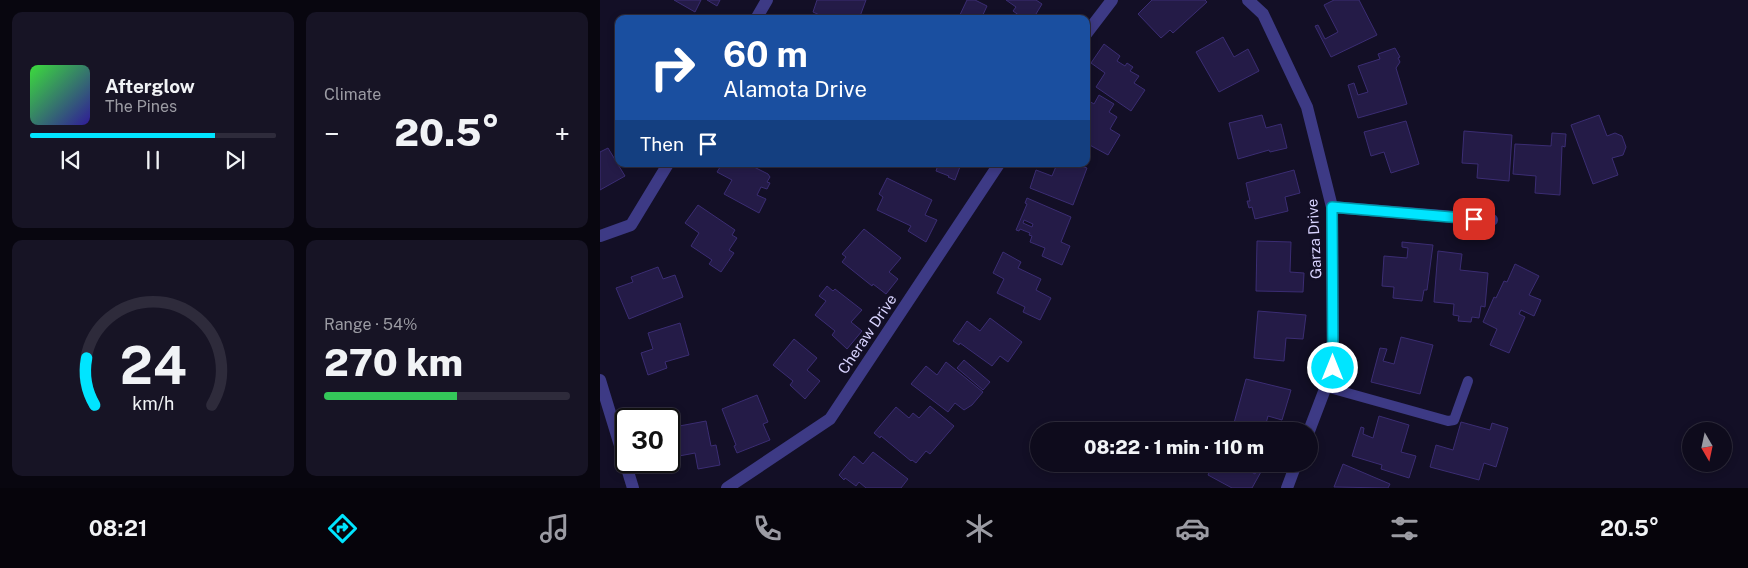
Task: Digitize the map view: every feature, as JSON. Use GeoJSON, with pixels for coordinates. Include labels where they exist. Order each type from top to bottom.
{"type":"FeatureCollection","features":[{"type":"Feature","properties":{"kind":"street"},"geometry":{"type":"LineString","coordinates":[[758,15],[767,0]]}},
{"type":"Feature","properties":{"kind":"street"},"geometry":{"type":"LineString","coordinates":[[1090,29],[1112,0]]}},
{"type":"Feature","properties":{"kind":"street","name":"Garza Drive"},"geometry":{"type":"LineString","coordinates":[[1248,0],[1263,14],[1308,107],[1332,207],[1333,368],[1312,422]]}},
{"type":"Feature","properties":{"kind":"street"},"geometry":{"type":"LineString","coordinates":[[600,236],[631,225],[666,167]]}},
{"type":"Feature","properties":{"kind":"street","name":"Cheraw Drive"},"geometry":{"type":"LineString","coordinates":[[727,488],[830,419],[997,167]]}},
{"type":"Feature","properties":{"kind":"street"},"geometry":{"type":"LineString","coordinates":[[1332,207],[1492,220]]}},
{"type":"Feature","properties":{"kind":"street"},"geometry":{"type":"LineString","coordinates":[[600,380],[633,488]]}},
{"type":"Feature","properties":{"kind":"street"},"geometry":{"type":"LineString","coordinates":[[1286,488],[1293,472]]}},
{"type":"Feature","properties":{"kind":"lane"},"geometry":{"type":"LineString","coordinates":[[1326,387],[1448,421],[1454,420],[1468,381]]}},
{"type":"Feature","properties":{"kind":"building"},"geometry":{"type":"Polygon","coordinates":[[[674,0],[701,0],[695,12],[674,0]]]}},
{"type":"Feature","properties":{"kind":"building"},"geometry":{"type":"Polygon","coordinates":[[[707,0],[720,0],[717,6],[707,0]]]}},
{"type":"Feature","properties":{"kind":"building"},"geometry":{"type":"Polygon","coordinates":[[[817,0],[866,0],[860,15],[819,15],[813,12],[817,0]]]}},
{"type":"Feature","properties":{"kind":"building"},"geometry":{"type":"Polygon","coordinates":[[[967,0],[975,0],[987,6],[983,15],[960,15],[967,0]]]}},
{"type":"Feature","properties":{"kind":"building"},"geometry":{"type":"Polygon","coordinates":[[[1006,0],[1036,0],[1042,4],[1035,15],[1018,15],[1013,11],[1016,7],[1006,0]]]}},
{"type":"Feature","properties":{"kind":"building"},"geometry":{"type":"Polygon","coordinates":[[[1152,0],[1205,0],[1207,2],[1173,33],[1170,30],[1161,38],[1138,14],[1152,0]]]}},
{"type":"Feature","properties":{"kind":"building"},"geometry":{"type":"Polygon","coordinates":[[[1334,0],[1359,0],[1377,35],[1331,57],[1315,26],[1318,25],[1325,39],[1338,32],[1324,5],[1334,0]]]}},
{"type":"Feature","properties":{"kind":"building"},"geometry":{"type":"Polygon","coordinates":[[[1223,37],[1234,57],[1248,49],[1259,71],[1219,92],[1196,52],[1223,37]]]}},
{"type":"Feature","properties":{"kind":"building"},"geometry":{"type":"Polygon","coordinates":[[[1104,44],[1120,56],[1117,61],[1125,66],[1127,63],[1133,67],[1130,71],[1139,76],[1134,83],[1145,90],[1131,111],[1096,87],[1105,73],[1091,63],[1104,44]]]}},
{"type":"Feature","properties":{"kind":"building"},"geometry":{"type":"Polygon","coordinates":[[[1395,48],[1400,57],[1398,58],[1400,62],[1396,68],[1407,104],[1358,118],[1348,85],[1354,83],[1358,95],[1368,92],[1358,66],[1380,59],[1378,54],[1395,48]]]}},
{"type":"Feature","properties":{"kind":"building"},"geometry":{"type":"Polygon","coordinates":[[[1099,95],[1114,104],[1109,112],[1117,117],[1110,129],[1120,135],[1108,155],[1090,145],[1090,102],[1094,104],[1099,95]]]}},
{"type":"Feature","properties":{"kind":"building"},"geometry":{"type":"Polygon","coordinates":[[[1262,115],[1266,128],[1281,124],[1287,148],[1270,152],[1269,150],[1238,159],[1229,123],[1262,115]]]}},
{"type":"Feature","properties":{"kind":"building"},"geometry":{"type":"Polygon","coordinates":[[[1599,115],[1607,136],[1615,133],[1622,136],[1626,147],[1623,155],[1612,158],[1618,175],[1593,184],[1571,125],[1599,115]]]}},
{"type":"Feature","properties":{"kind":"building"},"geometry":{"type":"Polygon","coordinates":[[[1406,121],[1419,164],[1391,173],[1384,152],[1371,156],[1364,132],[1406,121]]]}},
{"type":"Feature","properties":{"kind":"building"},"geometry":{"type":"Polygon","coordinates":[[[1464,131],[1512,135],[1509,181],[1477,178],[1478,164],[1462,163],[1464,131]]]}},
{"type":"Feature","properties":{"kind":"building"},"geometry":{"type":"Polygon","coordinates":[[[1552,133],[1566,134],[1565,147],[1562,146],[1560,195],[1535,193],[1536,176],[1513,174],[1515,144],[1551,146],[1552,133]]]}},
{"type":"Feature","properties":{"kind":"building"},"geometry":{"type":"Polygon","coordinates":[[[608,148],[615,160],[615,167],[620,167],[625,176],[600,190],[600,152],[608,148]]]}},
{"type":"Feature","properties":{"kind":"building"},"geometry":{"type":"Polygon","coordinates":[[[720,167],[754,167],[768,174],[770,177],[767,182],[770,183],[767,189],[761,187],[757,195],[766,199],[759,213],[724,194],[732,180],[717,172],[720,167]]]}},
{"type":"Feature","properties":{"kind":"building"},"geometry":{"type":"Polygon","coordinates":[[[937,167],[960,167],[955,180],[936,171],[937,167]]]}},
{"type":"Feature","properties":{"kind":"building"},"geometry":{"type":"Polygon","coordinates":[[[1056,167],[1087,168],[1073,205],[1030,188],[1036,170],[1052,176],[1056,167]]]}},
{"type":"Feature","properties":{"kind":"building"},"geometry":{"type":"Polygon","coordinates":[[[1294,170],[1300,193],[1285,197],[1288,211],[1255,219],[1252,207],[1249,208],[1247,201],[1250,201],[1246,183],[1294,170]]]}},
{"type":"Feature","properties":{"kind":"building"},"geometry":{"type":"Polygon","coordinates":[[[887,178],[932,200],[925,215],[937,220],[926,242],[908,231],[911,226],[877,210],[883,197],[879,194],[887,178]]]}},
{"type":"Feature","properties":{"kind":"building"},"geometry":{"type":"Polygon","coordinates":[[[1027,198],[1071,217],[1061,242],[1070,246],[1062,265],[1042,256],[1045,248],[1030,242],[1032,236],[1029,235],[1030,233],[1020,229],[1019,231],[1016,230],[1027,204],[1025,203],[1027,198]],[[1024,220],[1023,223],[1032,227],[1033,224],[1024,220]]]}},
{"type":"Feature","properties":{"kind":"building"},"geometry":{"type":"Polygon","coordinates":[[[698,205],[735,230],[732,235],[737,238],[729,250],[734,253],[721,272],[709,264],[712,260],[691,246],[699,233],[685,223],[698,205]]]}},
{"type":"Feature","properties":{"kind":"building"},"geometry":{"type":"Polygon","coordinates":[[[864,229],[901,258],[889,272],[898,279],[886,294],[873,284],[872,286],[842,262],[846,257],[842,254],[864,229]]]}},
{"type":"Feature","properties":{"kind":"building"},"geometry":{"type":"Polygon","coordinates":[[[1257,241],[1291,242],[1290,272],[1304,273],[1303,292],[1256,291],[1257,241]]]}},
{"type":"Feature","properties":{"kind":"building"},"geometry":{"type":"Polygon","coordinates":[[[1402,242],[1433,245],[1427,290],[1424,290],[1422,301],[1393,298],[1394,287],[1382,286],[1384,256],[1407,258],[1408,248],[1402,247],[1402,242]]]}},
{"type":"Feature","properties":{"kind":"building"},"geometry":{"type":"Polygon","coordinates":[[[1438,251],[1462,254],[1460,270],[1488,273],[1485,307],[1481,306],[1479,318],[1472,317],[1471,322],[1458,321],[1459,316],[1453,315],[1454,304],[1434,302],[1438,251]]]}},
{"type":"Feature","properties":{"kind":"building"},"geometry":{"type":"Polygon","coordinates":[[[1003,252],[1021,262],[1018,268],[1041,279],[1036,290],[1051,298],[1040,320],[1023,312],[1025,307],[997,293],[1004,279],[993,273],[1003,252]]]}},
{"type":"Feature","properties":{"kind":"building"},"geometry":{"type":"Polygon","coordinates":[[[1515,264],[1539,276],[1529,295],[1541,300],[1534,316],[1521,310],[1519,314],[1525,317],[1509,353],[1490,345],[1497,329],[1483,322],[1494,297],[1496,298],[1504,281],[1507,282],[1515,264]]]}},
{"type":"Feature","properties":{"kind":"building"},"geometry":{"type":"Polygon","coordinates":[[[658,267],[663,279],[675,275],[683,297],[629,319],[616,288],[633,282],[631,277],[658,267]]]}},
{"type":"Feature","properties":{"kind":"building"},"geometry":{"type":"Polygon","coordinates":[[[827,286],[833,291],[835,289],[862,310],[851,322],[862,331],[847,349],[832,335],[835,331],[815,315],[826,301],[819,296],[827,286]]]}},
{"type":"Feature","properties":{"kind":"building"},"geometry":{"type":"Polygon","coordinates":[[[1258,311],[1306,315],[1303,339],[1286,338],[1284,361],[1254,358],[1258,311]]]}},
{"type":"Feature","properties":{"kind":"building"},"geometry":{"type":"Polygon","coordinates":[[[990,318],[1022,342],[1008,362],[1000,356],[992,366],[960,343],[959,345],[953,341],[967,321],[980,331],[990,318]]]}},
{"type":"Feature","properties":{"kind":"building"},"geometry":{"type":"Polygon","coordinates":[[[680,323],[689,355],[665,362],[667,368],[648,375],[641,353],[653,349],[648,333],[680,323]]]}},
{"type":"Feature","properties":{"kind":"building"},"geometry":{"type":"Polygon","coordinates":[[[1401,337],[1433,345],[1420,394],[1371,382],[1380,348],[1387,349],[1383,361],[1394,364],[1401,337]]]}},
{"type":"Feature","properties":{"kind":"building"},"geometry":{"type":"Polygon","coordinates":[[[794,339],[817,358],[807,370],[820,381],[805,399],[790,385],[793,381],[773,365],[794,339]]]}},
{"type":"Feature","properties":{"kind":"building"},"geometry":{"type":"Polygon","coordinates":[[[964,360],[990,382],[983,390],[957,368],[964,360]]]}},
{"type":"Feature","properties":{"kind":"building"},"geometry":{"type":"Polygon","coordinates":[[[946,362],[983,392],[972,405],[964,410],[955,403],[948,412],[911,384],[926,366],[937,375],[946,362]]]}},
{"type":"Feature","properties":{"kind":"building"},"geometry":{"type":"Polygon","coordinates":[[[1246,379],[1291,390],[1282,420],[1268,416],[1266,422],[1234,422],[1246,379]]]}},
{"type":"Feature","properties":{"kind":"building"},"geometry":{"type":"Polygon","coordinates":[[[757,395],[768,422],[763,424],[770,440],[737,453],[734,446],[736,445],[722,409],[757,395]]]}},
{"type":"Feature","properties":{"kind":"building"},"geometry":{"type":"Polygon","coordinates":[[[930,406],[954,426],[930,454],[926,451],[916,463],[881,436],[880,438],[874,433],[896,407],[909,418],[913,413],[919,418],[930,406]]]}},
{"type":"Feature","properties":{"kind":"building"},"geometry":{"type":"Polygon","coordinates":[[[1379,416],[1409,425],[1401,452],[1416,456],[1409,478],[1381,469],[1382,465],[1352,456],[1361,427],[1364,428],[1363,434],[1373,438],[1379,416]]]}},
{"type":"Feature","properties":{"kind":"building"},"geometry":{"type":"Polygon","coordinates":[[[706,421],[711,446],[716,445],[720,465],[698,469],[695,453],[680,456],[680,426],[706,421]]]}},
{"type":"Feature","properties":{"kind":"building"},"geometry":{"type":"Polygon","coordinates":[[[1461,422],[1490,430],[1492,423],[1508,428],[1496,467],[1484,463],[1479,480],[1430,467],[1436,445],[1453,450],[1461,422]]]}},
{"type":"Feature","properties":{"kind":"building"},"geometry":{"type":"Polygon","coordinates":[[[873,452],[908,479],[901,488],[866,488],[859,482],[856,486],[839,475],[854,456],[863,464],[873,452]]]}},
{"type":"Feature","properties":{"kind":"building"},"geometry":{"type":"Polygon","coordinates":[[[1343,464],[1390,484],[1388,488],[1334,487],[1343,464]]]}},
{"type":"Feature","properties":{"kind":"building"},"geometry":{"type":"Polygon","coordinates":[[[1209,472],[1251,472],[1255,474],[1256,472],[1261,472],[1252,488],[1232,488],[1208,475],[1209,472]]]}},
{"type":"Feature","properties":{"kind":"route"},"geometry":{"type":"LineString","coordinates":[[1333,368],[1332,207],[1474,219]]}}]}
